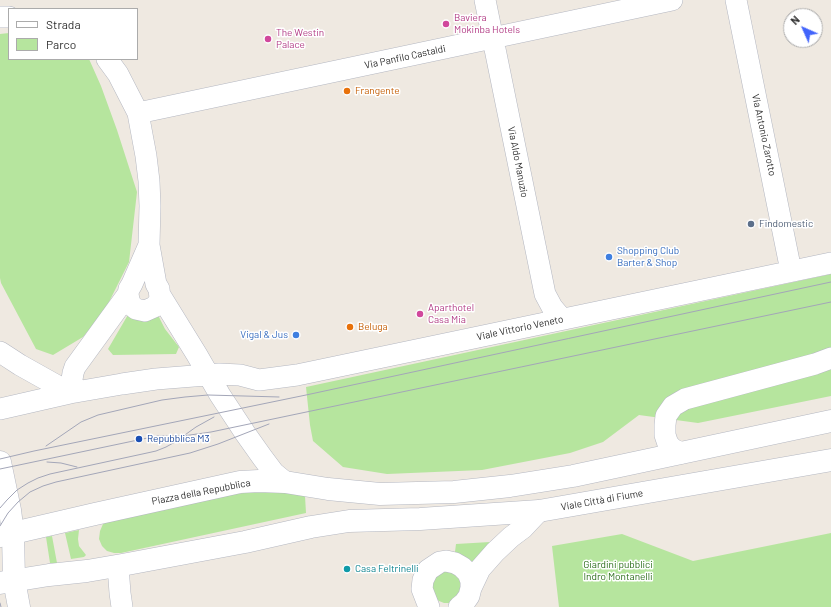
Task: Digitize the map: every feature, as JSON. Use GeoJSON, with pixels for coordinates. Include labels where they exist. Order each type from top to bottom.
{"type":"FeatureCollection","features":[{"type":"Feature","properties":{"kind":"main road"},"geometry":{"type":"LineString","coordinates":[[681,453],[831,421]]}},
{"type":"Feature","properties":{"kind":"main road","name":"Piazza della Repubblica"},"geometry":{"type":"LineString","coordinates":[[6,535],[231,484],[259,481],[285,482],[328,489],[380,494],[454,492],[510,486],[573,476],[681,453]]}},
{"type":"Feature","properties":{"kind":"main road","name":"Viale Città di Fiume"},"geometry":{"type":"LineString","coordinates":[[118,566],[245,542],[311,526],[349,521],[420,519],[539,511],[831,460]]}},
{"type":"Feature","properties":{"kind":"main road"},"geometry":{"type":"LineString","coordinates":[[0,462],[10,510],[6,535],[7,581],[19,607]]}},
{"type":"Feature","properties":{"kind":"main road"},"geometry":{"type":"LineString","coordinates":[[7,581],[118,566]]}},
{"type":"Feature","properties":{"kind":"street","name":"Via Aldo Manuzio"},"geometry":{"type":"LineString","coordinates":[[485,0],[545,294],[552,307],[562,319]]}},
{"type":"Feature","properties":{"kind":"street","name":"Via Panfilo Castaldi"},"geometry":{"type":"LineString","coordinates":[[138,113],[672,0]]}},
{"type":"Feature","properties":{"kind":"street","name":"Via Antonio Zarotto"},"geometry":{"type":"LineString","coordinates":[[736,0],[792,271]]}},
{"type":"Feature","properties":{"kind":"street"},"geometry":{"type":"LineString","coordinates":[[108,60],[118,74],[138,113],[146,156],[150,206],[149,245],[158,289],[158,303],[154,307],[145,311],[136,309],[131,305],[129,300],[130,289],[149,245]]}},
{"type":"Feature","properties":{"kind":"street","name":"Viale Vittorio Veneto"},"geometry":{"type":"LineString","coordinates":[[208,374],[240,375],[259,380],[297,375],[831,263]]}},
{"type":"Feature","properties":{"kind":"street"},"geometry":{"type":"LineString","coordinates":[[70,393],[75,368],[130,289],[140,279],[152,281],[220,395],[262,457],[274,473],[285,482]]}},
{"type":"Feature","properties":{"kind":"street"},"geometry":{"type":"LineString","coordinates":[[0,352],[70,393]]}},
{"type":"Feature","properties":{"kind":"street"},"geometry":{"type":"LineString","coordinates":[[681,453],[673,449],[668,444],[665,435],[666,416],[673,406],[685,399],[815,364],[831,358]]}},
{"type":"Feature","properties":{"kind":"street"},"geometry":{"type":"LineString","coordinates":[[0,409],[70,393],[128,383],[208,374]]}},
{"type":"Feature","properties":{"kind":"street"},"geometry":{"type":"LineString","coordinates":[[465,601],[480,569],[495,552],[523,528],[539,511]]}},
{"type":"Feature","properties":{"kind":"street"},"geometry":{"type":"LineString","coordinates":[[430,604],[422,589],[423,580],[428,570],[434,565],[446,561],[455,562],[468,573],[471,581],[465,601]]}},
{"type":"Feature","properties":{"kind":"street"},"geometry":{"type":"LineString","coordinates":[[118,566],[122,607]]}},
{"type":"Feature","properties":{"kind":"green space"},"geometry":{"type":"Polygon","coordinates":[[[8,33],[8,60],[89,60],[101,86],[117,130],[137,192],[129,262],[104,312],[83,337],[53,355],[36,349],[1,283],[0,278],[0,34],[8,33]]]}},
{"type":"Feature","properties":{"kind":"green space"},"geometry":{"type":"Polygon","coordinates":[[[831,274],[831,396],[698,423],[639,415],[603,442],[570,453],[482,470],[387,474],[343,467],[313,441],[306,387],[831,274]]]}},
{"type":"Feature","properties":{"kind":"green space"},"geometry":{"type":"Polygon","coordinates":[[[129,313],[158,315],[165,329],[179,347],[176,354],[113,355],[108,349],[129,313]]]}},
{"type":"Feature","properties":{"kind":"green space"},"geometry":{"type":"Polygon","coordinates":[[[271,490],[305,496],[306,513],[121,553],[107,551],[102,546],[99,539],[103,524],[110,519],[234,494],[271,490]]]}},
{"type":"Feature","properties":{"kind":"green space"},"geometry":{"type":"Polygon","coordinates":[[[79,530],[79,546],[86,555],[84,557],[71,559],[65,533],[79,530]]]}},
{"type":"Feature","properties":{"kind":"green space","name":"Giardini pubblici Indro Montanelli"},"geometry":{"type":"Polygon","coordinates":[[[831,533],[831,607],[559,607],[552,546],[622,534],[693,561],[831,533]]]}},
{"type":"Feature","properties":{"kind":"green space"},"geometry":{"type":"Polygon","coordinates":[[[52,536],[57,563],[50,563],[46,537],[52,536]]]}},
{"type":"Feature","properties":{"kind":"green space"},"geometry":{"type":"Polygon","coordinates":[[[490,542],[473,563],[455,552],[456,544],[490,542]]]}},
{"type":"Feature","properties":{"kind":"green space"},"geometry":{"type":"Polygon","coordinates":[[[439,570],[461,575],[463,592],[450,603],[444,603],[434,597],[431,579],[439,570]]]}},
{"type":"Feature","properties":{"kind":"tram line"},"geometry":{"type":"LineString","coordinates":[[0,459],[831,282]]}},
{"type":"Feature","properties":{"kind":"tram line"},"geometry":{"type":"LineString","coordinates":[[0,469],[157,436],[183,436],[211,432],[831,302]]}},
{"type":"Feature","properties":{"kind":"tram line"},"geometry":{"type":"LineString","coordinates":[[46,446],[81,422],[98,415],[162,400],[208,395],[279,397]]}},
{"type":"Feature","properties":{"kind":"tram line"},"geometry":{"type":"LineString","coordinates":[[0,508],[17,490],[38,478],[50,474],[156,451],[175,442],[196,427],[214,417]]}},
{"type":"Feature","properties":{"kind":"tram line"},"geometry":{"type":"LineString","coordinates":[[0,526],[8,513],[18,502],[30,492],[43,486],[190,453],[218,444],[269,424]]}},
{"type":"Feature","properties":{"kind":"tram line"},"geometry":{"type":"LineString","coordinates":[[47,462],[61,463],[77,467]]}},
{"type":"Feature","properties":{"kind":"tram line"},"geometry":{"type":"LineString","coordinates":[[0,603],[1,607]]}},
{"type":"Feature","properties":{"kind":"place","name":"Baviera Mokinba Hotels"},"geometry":{"type":"Point","coordinates":[446,24]}},
{"type":"Feature","properties":{"kind":"place","name":"The Westin Palace"},"geometry":{"type":"Point","coordinates":[268,39]}},
{"type":"Feature","properties":{"kind":"place","name":"Frangente"},"geometry":{"type":"Point","coordinates":[347,91]}},
{"type":"Feature","properties":{"kind":"place","name":"Findomestic"},"geometry":{"type":"Point","coordinates":[751,224]}},
{"type":"Feature","properties":{"kind":"place","name":"Shopping Club Barter & Shop"},"geometry":{"type":"Point","coordinates":[609,257]}},
{"type":"Feature","properties":{"kind":"place","name":"Aparthotel Casa Mia"},"geometry":{"type":"Point","coordinates":[420,314]}},
{"type":"Feature","properties":{"kind":"place","name":"Beluga"},"geometry":{"type":"Point","coordinates":[350,327]}},
{"type":"Feature","properties":{"kind":"place","name":"Vigal & Jus"},"geometry":{"type":"Point","coordinates":[296,335]}},
{"type":"Feature","properties":{"kind":"place","name":"Repubblica M3"},"geometry":{"type":"Point","coordinates":[139,439]}},
{"type":"Feature","properties":{"kind":"place","name":"Casa Feltrinelli"},"geometry":{"type":"Point","coordinates":[347,569]}}]}
